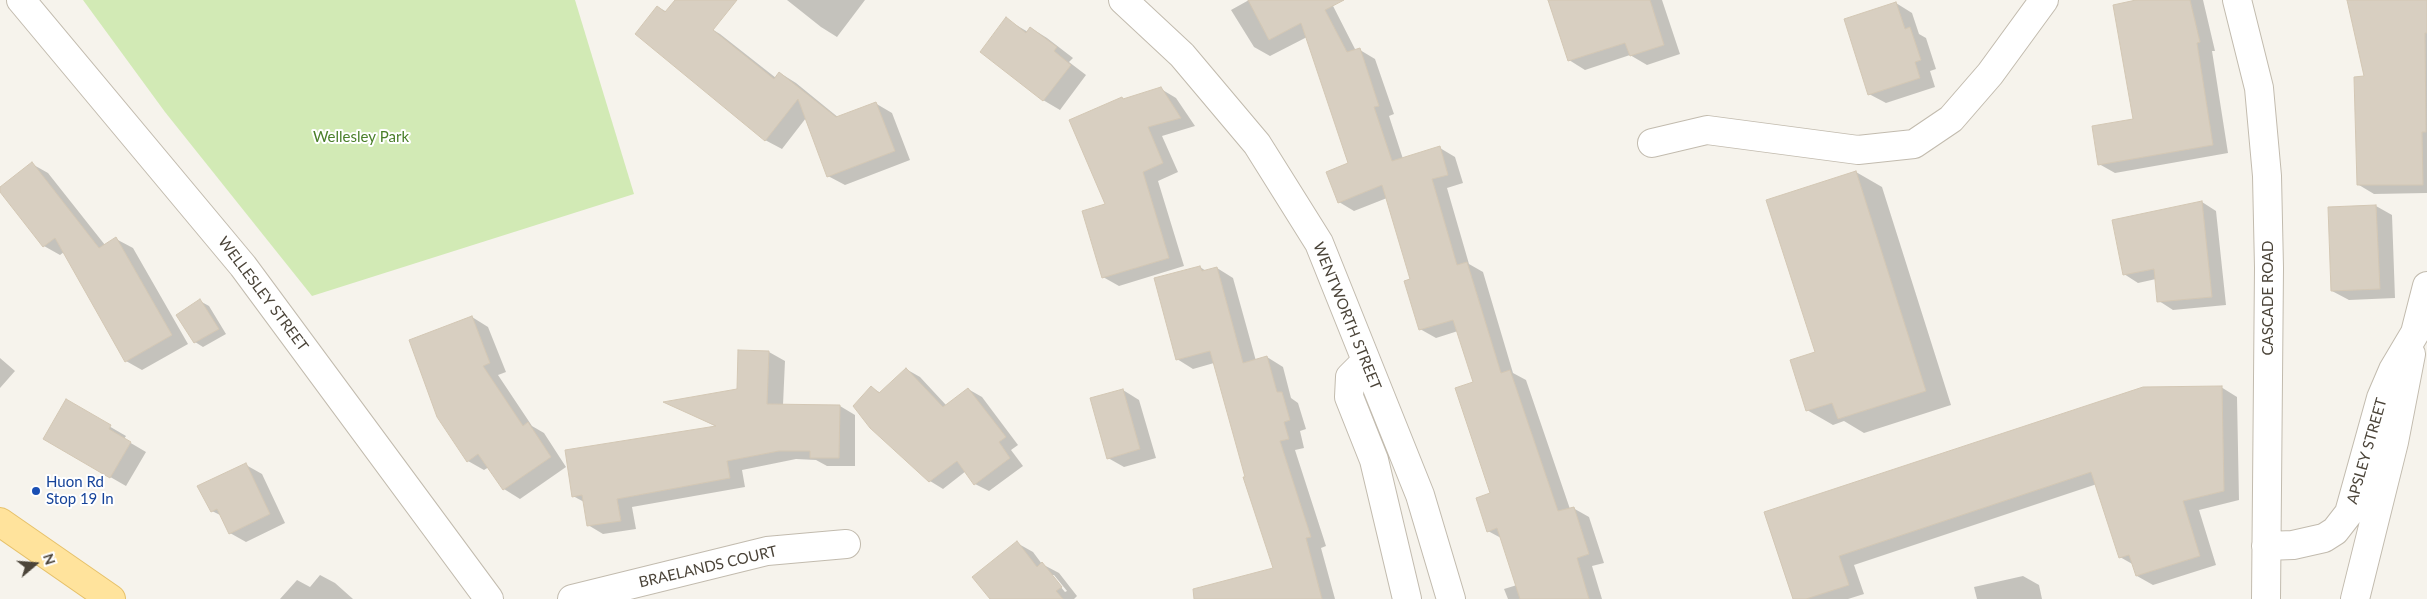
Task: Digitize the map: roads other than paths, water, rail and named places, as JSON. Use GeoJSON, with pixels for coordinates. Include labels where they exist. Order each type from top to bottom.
{"type":"FeatureCollection","features":[{"type":"Feature","properties":{"kind":"main road"},"geometry":{"type":"LineString","coordinates":[[0,522],[111,599]]}},
{"type":"Feature","properties":{"kind":"street","name":"WELLESLEY STREET"},"geometry":{"type":"LineString","coordinates":[[21,0],[244,266],[489,599]]}},
{"type":"Feature","properties":{"kind":"street","name":"WENTWORTH STREET"},"geometry":{"type":"LineString","coordinates":[[1123,0],[1182,55],[1257,144],[1319,244],[1420,495],[1451,599]]}},
{"type":"Feature","properties":{"kind":"street"},"geometry":{"type":"LineString","coordinates":[[1652,143],[1707,130],[1858,150],[1914,144],[1951,119],[1990,74],[2044,0]]}},
{"type":"Feature","properties":{"kind":"street","name":"CASCADE ROAD"},"geometry":{"type":"LineString","coordinates":[[2237,0],[2259,88],[2267,176],[2269,268],[2266,599]]}},
{"type":"Feature","properties":{"kind":"street","name":"APSLEY STREET"},"geometry":{"type":"LineString","coordinates":[[2355,599],[2394,442],[2415,333],[2427,286]]}},
{"type":"Feature","properties":{"kind":"street","name":"APSLEY STREET"},"geometry":{"type":"LineString","coordinates":[[2266,546],[2293,545],[2324,538],[2344,521],[2353,500],[2381,398],[2393,370],[2415,333]]}},
{"type":"Feature","properties":{"kind":"street"},"geometry":{"type":"LineString","coordinates":[[1366,361],[1350,377],[1349,397],[1374,460],[1407,599]]}},
{"type":"Feature","properties":{"kind":"street","name":"BRAELANDS COURT"},"geometry":{"type":"LineString","coordinates":[[572,599],[767,551],[846,544]]}},
{"type":"Feature","properties":{"kind":"place","name":"Huon Rd Stop 19 In"},"geometry":{"type":"Point","coordinates":[36,491]}},
{"type":"Feature","properties":{"kind":"park label","name":"Wellesley Park"},"geometry":{"type":"Point","coordinates":[361,137]}}]}
